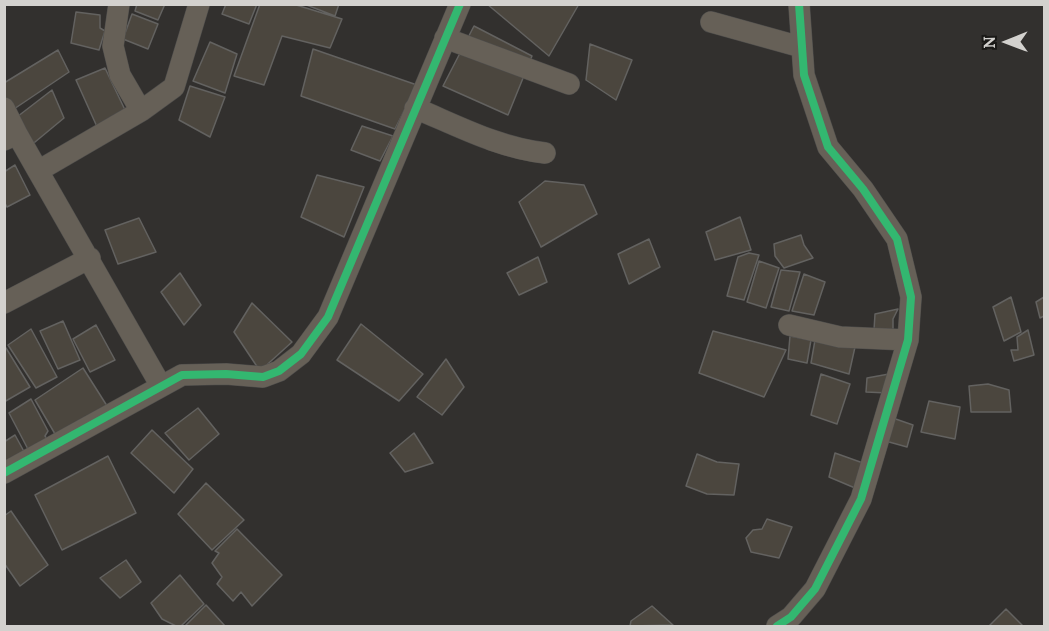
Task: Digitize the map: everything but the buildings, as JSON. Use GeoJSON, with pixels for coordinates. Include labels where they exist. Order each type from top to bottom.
{"type":"FeatureCollection","features":[{"type":"Feature","properties":{"kind":"street"},"geometry":{"type":"LineString","coordinates":[[119,4],[113,46],[120,75],[141,111]]}},
{"type":"Feature","properties":{"kind":"street"},"geometry":{"type":"LineString","coordinates":[[38,171],[141,111],[174,87],[199,4]]}},
{"type":"Feature","properties":{"kind":"street"},"geometry":{"type":"LineString","coordinates":[[4,473],[182,375],[226,374],[263,377],[279,371],[301,354],[328,317],[460,4]]}},
{"type":"Feature","properties":{"kind":"street"},"geometry":{"type":"LineString","coordinates":[[777,627],[791,617],[814,590],[861,499],[908,340],[912,297],[897,239],[863,189],[828,147],[804,75],[799,4]]}},
{"type":"Feature","properties":{"kind":"street"},"geometry":{"type":"LineString","coordinates":[[711,22],[801,47]]}},
{"type":"Feature","properties":{"kind":"street"},"geometry":{"type":"LineString","coordinates":[[445,38],[569,84]]}},
{"type":"Feature","properties":{"kind":"street"},"geometry":{"type":"LineString","coordinates":[[4,108],[11,137],[38,171],[90,258],[161,386]]}},
{"type":"Feature","properties":{"kind":"street"},"geometry":{"type":"LineString","coordinates":[[415,108],[493,141],[522,150],[545,153]]}},
{"type":"Feature","properties":{"kind":"street"},"geometry":{"type":"LineString","coordinates":[[4,303],[90,258]]}},
{"type":"Feature","properties":{"kind":"street"},"geometry":{"type":"LineString","coordinates":[[789,325],[840,337],[908,340]]}},
{"type":"Feature","properties":{"kind":"cycle path"},"geometry":{"type":"LineString","coordinates":[[4,473],[182,375],[226,374],[263,377],[279,371],[301,354],[328,317],[460,4]]}},
{"type":"Feature","properties":{"kind":"cycle path"},"geometry":{"type":"LineString","coordinates":[[777,626],[791,617],[815,589],[861,499],[908,340],[911,297],[897,239],[863,189],[828,147],[804,75],[799,4]]}}]}
